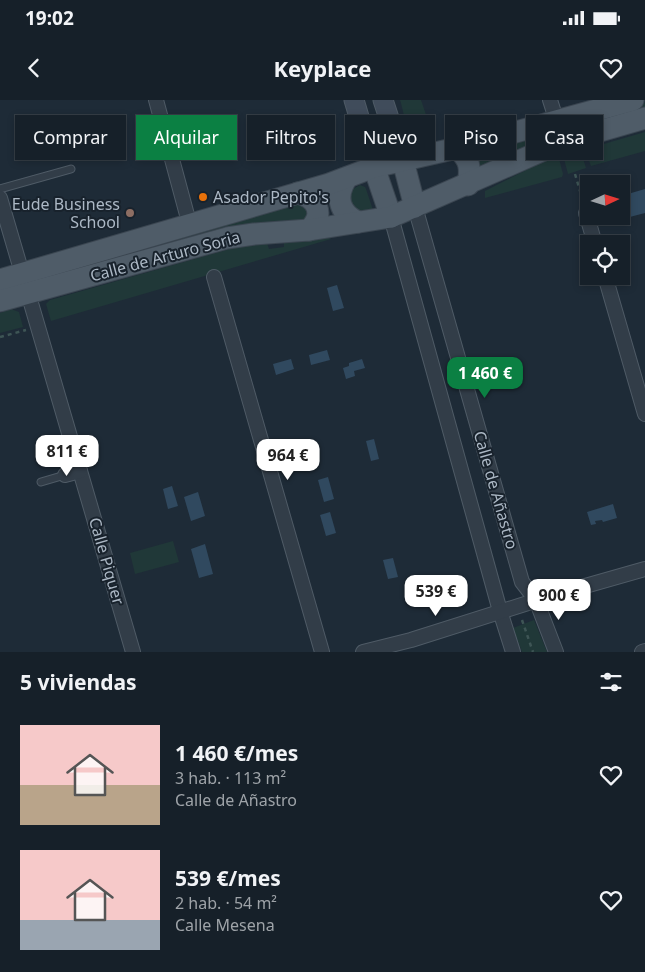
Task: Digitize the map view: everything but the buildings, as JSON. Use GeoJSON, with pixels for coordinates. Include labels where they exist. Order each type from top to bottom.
{"type":"FeatureCollection","features":[{"type":"Feature","properties":{"kind":"main road"},"geometry":{"type":"LineString","coordinates":[[354,100],[391,217]]}},
{"type":"Feature","properties":{"kind":"main road"},"geometry":{"type":"LineString","coordinates":[[383,100],[404,161],[415,207]]}},
{"type":"Feature","properties":{"kind":"main road","name":"Calle de Arturo Soria"},"geometry":{"type":"LineString","coordinates":[[581,115],[633,100]]}},
{"type":"Feature","properties":{"kind":"main road","name":"Calle de Arturo Soria"},"geometry":{"type":"LineString","coordinates":[[0,280],[25,283],[227,238],[309,230],[391,217],[468,185],[562,142],[645,118]]}},
{"type":"Feature","properties":{"kind":"main road","name":"Calle de Arturo Soria"},"geometry":{"type":"LineString","coordinates":[[0,301],[25,283],[190,226],[346,179],[374,167],[445,151]]}},
{"type":"Feature","properties":{"kind":"main road"},"geometry":{"type":"LineString","coordinates":[[467,160],[469,164],[468,185]]}},
{"type":"Feature","properties":{"kind":"main road"},"geometry":{"type":"LineString","coordinates":[[346,179],[341,187],[339,196],[342,208],[348,217],[358,222]]}},
{"type":"Feature","properties":{"kind":"main road"},"geometry":{"type":"LineString","coordinates":[[298,193],[311,198],[316,205],[318,214],[316,224],[309,230]]}},
{"type":"Feature","properties":{"kind":"street"},"geometry":{"type":"LineString","coordinates":[[156,100],[190,226]]}},
{"type":"Feature","properties":{"kind":"street"},"geometry":{"type":"LineString","coordinates":[[550,100],[555,115]]}},
{"type":"Feature","properties":{"kind":"street","name":"Calle Piquer"},"geometry":{"type":"LineString","coordinates":[[0,198],[134,652]]}},
{"type":"Feature","properties":{"kind":"street","name":"Calle de Añastro"},"geometry":{"type":"LineString","coordinates":[[415,207],[522,582],[536,600],[556,652]]}},
{"type":"Feature","properties":{"kind":"street","name":"Calle de Añastro"},"geometry":{"type":"LineString","coordinates":[[391,217],[513,652]]}},
{"type":"Feature","properties":{"kind":"street"},"geometry":{"type":"LineString","coordinates":[[214,277],[322,652]]}},
{"type":"Feature","properties":{"kind":"street"},"geometry":{"type":"LineString","coordinates":[[608,285],[645,414]]}},
{"type":"Feature","properties":{"kind":"street"},"geometry":{"type":"LineString","coordinates":[[65,475],[80,470]]}},
{"type":"Feature","properties":{"kind":"street"},"geometry":{"type":"LineString","coordinates":[[363,652],[414,646],[500,611],[645,569]]}},
{"type":"Feature","properties":{"kind":"lane"},"geometry":{"type":"LineString","coordinates":[[0,189],[71,169]]}},
{"type":"Feature","properties":{"kind":"lane"},"geometry":{"type":"LineString","coordinates":[[41,482],[65,475]]}},
{"type":"Feature","properties":{"kind":"path"},"geometry":{"type":"LineString","coordinates":[[575,174],[580,192]]}},
{"type":"Feature","properties":{"kind":"path"},"geometry":{"type":"LineString","coordinates":[[0,337],[38,327]]}},
{"type":"Feature","properties":{"kind":"path"},"geometry":{"type":"LineString","coordinates":[[522,620],[532,652]]}},
{"type":"Feature","properties":{"kind":"green space"},"geometry":{"type":"Polygon","coordinates":[[[400,100],[421,100],[426,115],[404,115],[400,100]]]}},
{"type":"Feature","properties":{"kind":"green space"},"geometry":{"type":"Polygon","coordinates":[[[645,103],[645,111],[603,126],[603,115],[645,103]]]}},
{"type":"Feature","properties":{"kind":"green space"},"geometry":{"type":"Polygon","coordinates":[[[645,132],[645,151],[591,166],[589,160],[603,160],[603,144],[645,132]]]}},
{"type":"Feature","properties":{"kind":"green space"},"geometry":{"type":"Polygon","coordinates":[[[526,137],[526,155],[516,158],[516,140],[526,137]]]}},
{"type":"Feature","properties":{"kind":"green space"},"geometry":{"type":"Polygon","coordinates":[[[475,160],[511,160],[481,171],[475,160]]]}},
{"type":"Feature","properties":{"kind":"green space"},"geometry":{"type":"Polygon","coordinates":[[[546,160],[559,160],[562,177],[485,198],[485,191],[546,160]]]}},
{"type":"Feature","properties":{"kind":"green space"},"geometry":{"type":"Polygon","coordinates":[[[564,160],[583,160],[586,168],[568,174],[564,160]]]}},
{"type":"Feature","properties":{"kind":"green space"},"geometry":{"type":"Polygon","coordinates":[[[360,185],[365,187],[373,210],[364,213],[349,206],[351,190],[360,185]]]}},
{"type":"Feature","properties":{"kind":"green space"},"geometry":{"type":"Polygon","coordinates":[[[295,203],[307,203],[308,220],[132,256],[0,286],[295,203]]]}},
{"type":"Feature","properties":{"kind":"green space"},"geometry":{"type":"Polygon","coordinates":[[[331,239],[51,321],[46,304],[50,300],[233,248],[267,243],[269,249],[284,247],[284,242],[331,239]]]}},
{"type":"Feature","properties":{"kind":"green space"},"geometry":{"type":"Polygon","coordinates":[[[11,309],[19,312],[23,327],[0,333],[0,313],[11,309]]]}},
{"type":"Feature","properties":{"kind":"green space"},"geometry":{"type":"Polygon","coordinates":[[[173,541],[179,562],[135,574],[130,553],[173,541]]]}},
{"type":"Feature","properties":{"kind":"green space"},"geometry":{"type":"Polygon","coordinates":[[[534,620],[547,652],[522,652],[513,628],[534,620]]]}},
{"type":"Feature","properties":{"kind":"water"},"geometry":{"type":"Polygon","coordinates":[[[645,189],[645,213],[630,217],[630,193],[645,189]]]}},
{"type":"Feature","properties":{"kind":"water"},"geometry":{"type":"Polygon","coordinates":[[[337,285],[344,308],[333,311],[327,288],[337,285]]]}},
{"type":"Feature","properties":{"kind":"water"},"geometry":{"type":"Polygon","coordinates":[[[327,350],[330,360],[311,365],[309,355],[327,350]]]}},
{"type":"Feature","properties":{"kind":"water"},"geometry":{"type":"Polygon","coordinates":[[[291,359],[294,369],[276,375],[273,364],[291,359]]]}},
{"type":"Feature","properties":{"kind":"water"},"geometry":{"type":"Polygon","coordinates":[[[362,359],[365,368],[354,371],[355,376],[346,379],[343,368],[349,366],[349,363],[362,359]]]}},
{"type":"Feature","properties":{"kind":"water"},"geometry":{"type":"Polygon","coordinates":[[[374,439],[379,459],[371,461],[366,441],[374,439]]]}},
{"type":"Feature","properties":{"kind":"water"},"geometry":{"type":"Polygon","coordinates":[[[328,477],[334,499],[324,502],[318,480],[328,477]]]}},
{"type":"Feature","properties":{"kind":"water"},"geometry":{"type":"Polygon","coordinates":[[[172,486],[178,506],[168,509],[163,489],[172,486]]]}},
{"type":"Feature","properties":{"kind":"water"},"geometry":{"type":"Polygon","coordinates":[[[198,492],[205,516],[191,521],[184,497],[198,492]]]}},
{"type":"Feature","properties":{"kind":"water"},"geometry":{"type":"Polygon","coordinates":[[[613,504],[617,518],[603,522],[602,520],[595,521],[596,524],[591,525],[587,512],[613,504]]]}},
{"type":"Feature","properties":{"kind":"water"},"geometry":{"type":"Polygon","coordinates":[[[330,512],[336,533],[326,536],[320,515],[330,512]]]}},
{"type":"Feature","properties":{"kind":"water"},"geometry":{"type":"Polygon","coordinates":[[[205,544],[213,574],[199,578],[191,549],[205,544]]]}},
{"type":"Feature","properties":{"kind":"water"},"geometry":{"type":"Polygon","coordinates":[[[393,558],[398,577],[388,579],[383,560],[393,558]]]}},
{"type":"Feature","properties":{"kind":"water"},"geometry":{"type":"Polygon","coordinates":[[[424,582],[427,592],[412,597],[409,586],[424,582]]]}},
{"type":"Feature","properties":{"kind":"place","name":"Asador Pepito's"},"geometry":{"type":"Point","coordinates":[203,197]}},
{"type":"Feature","properties":{"kind":"place","name":"Eude Business School"},"geometry":{"type":"Point","coordinates":[130,213]}}]}
